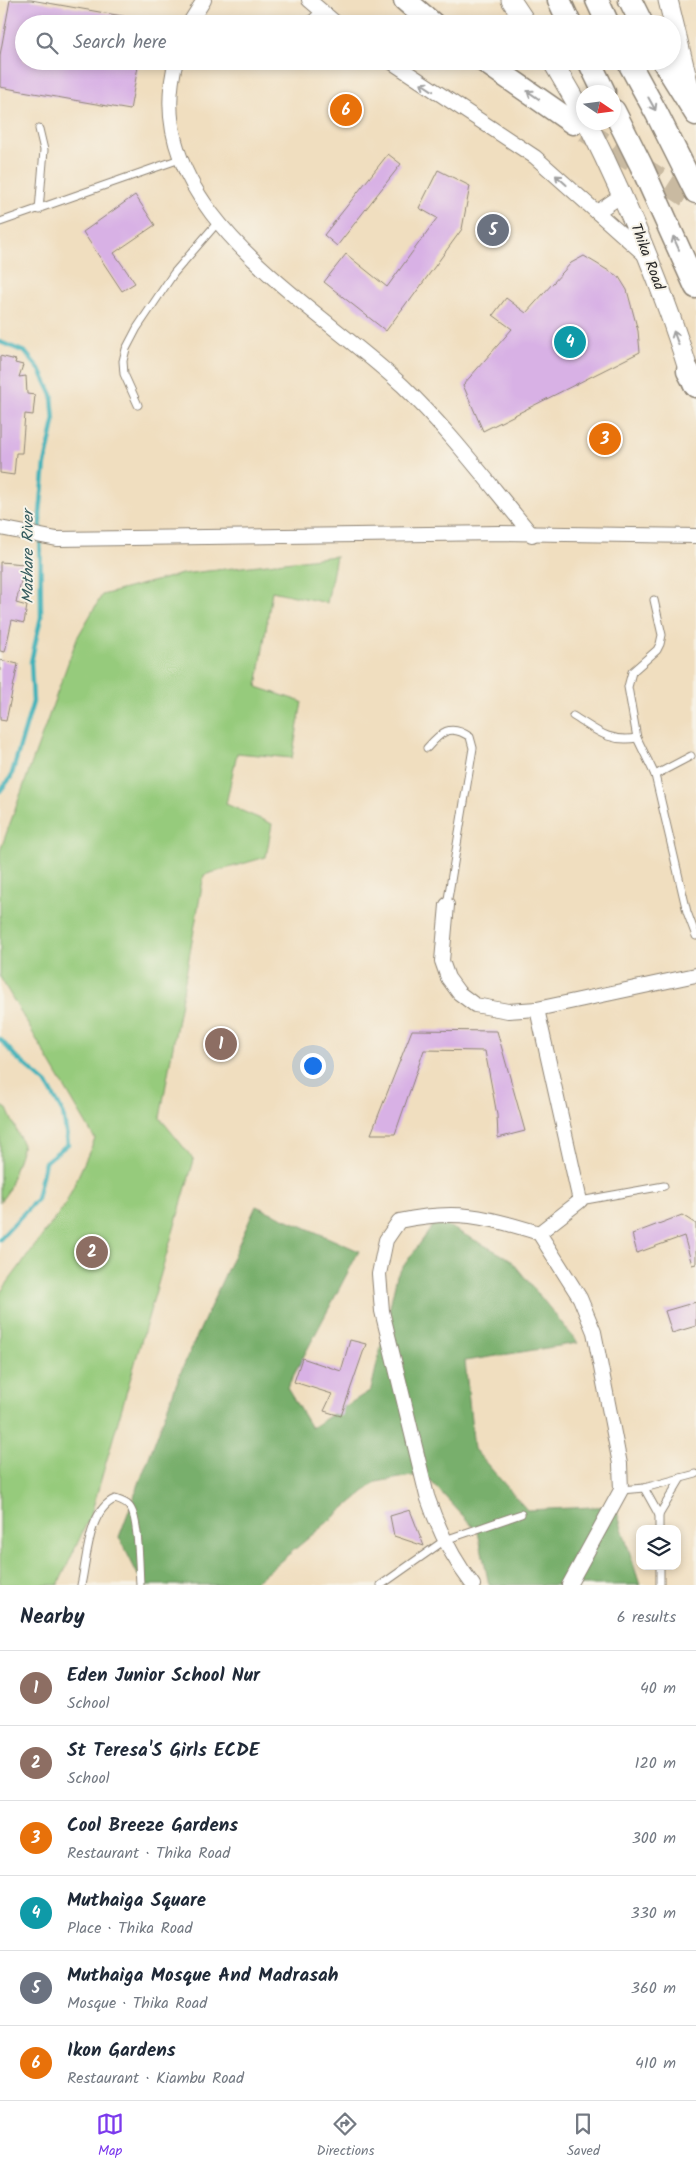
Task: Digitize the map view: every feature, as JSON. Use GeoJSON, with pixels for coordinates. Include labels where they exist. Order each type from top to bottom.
{"type":"FeatureCollection","features":[{"type":"Feature","properties":{"kind":"highway"},"geometry":{"type":"LineString","coordinates":[[405,0],[422,15]]}},
{"type":"Feature","properties":{"kind":"highway"},"geometry":{"type":"LineString","coordinates":[[559,0],[566,15]]}},
{"type":"Feature","properties":{"kind":"highway"},"geometry":{"type":"LineString","coordinates":[[597,0],[604,15]]}},
{"type":"Feature","properties":{"kind":"highway"},"geometry":{"type":"LineString","coordinates":[[630,0],[638,15]]}},
{"type":"Feature","properties":{"kind":"highway"},"geometry":{"type":"LineString","coordinates":[[499,70],[576,118]]}},
{"type":"Feature","properties":{"kind":"highway"},"geometry":{"type":"LineString","coordinates":[[593,70],[601,85]]}},
{"type":"Feature","properties":{"kind":"highway"},"geometry":{"type":"LineString","coordinates":[[633,70],[658,114],[696,192]]}},
{"type":"Feature","properties":{"kind":"highway"},"geometry":{"type":"LineString","coordinates":[[669,70],[696,114]]}},
{"type":"Feature","properties":{"kind":"highway","name":"Thika Road"},"geometry":{"type":"LineString","coordinates":[[621,125],[696,287]]}},
{"type":"Feature","properties":{"kind":"main road"},"geometry":{"type":"LineString","coordinates":[[511,0],[522,15]]}},
{"type":"Feature","properties":{"kind":"main road"},"geometry":{"type":"LineString","coordinates":[[668,0],[672,15]]}},
{"type":"Feature","properties":{"kind":"main road"},"geometry":{"type":"LineString","coordinates":[[681,53],[696,114]]}},
{"type":"Feature","properties":{"kind":"main road","name":"Thika Road"},"geometry":{"type":"LineString","coordinates":[[556,70],[576,111]]}},
{"type":"Feature","properties":{"kind":"main road","name":"Thika Road"},"geometry":{"type":"LineString","coordinates":[[586,130],[622,195],[647,256],[692,378],[696,397]]}},
{"type":"Feature","properties":{"kind":"street"},"geometry":{"type":"LineString","coordinates":[[195,15],[204,0]]}},
{"type":"Feature","properties":{"kind":"street"},"geometry":{"type":"LineString","coordinates":[[309,0],[325,15]]}},
{"type":"Feature","properties":{"kind":"street"},"geometry":{"type":"LineString","coordinates":[[174,70],[170,96],[170,120],[174,141],[180,159],[206,208],[263,268],[402,385],[447,430],[468,459],[532,535]]}},
{"type":"Feature","properties":{"kind":"street"},"geometry":{"type":"LineString","coordinates":[[404,70],[535,157],[647,256]]}},
{"type":"Feature","properties":{"kind":"street"},"geometry":{"type":"LineString","coordinates":[[597,212],[622,195]]}},
{"type":"Feature","properties":{"kind":"street"},"geometry":{"type":"LineString","coordinates":[[0,528],[57,539],[500,533],[532,535],[696,536]]}},
{"type":"Feature","properties":{"kind":"street"},"geometry":{"type":"LineString","coordinates":[[447,905],[442,961],[448,978],[459,993],[475,1006],[493,1010],[537,1009],[696,974]]}},
{"type":"Feature","properties":{"kind":"street"},"geometry":{"type":"LineString","coordinates":[[537,1009],[580,1201],[539,1233]]}},
{"type":"Feature","properties":{"kind":"street"},"geometry":{"type":"LineString","coordinates":[[473,1585],[459,1566],[436,1526],[382,1310],[378,1274],[386,1240],[399,1220],[430,1214],[463,1214],[505,1222],[539,1233],[580,1298],[594,1332],[620,1464],[621,1490],[569,1585]]}},
{"type":"Feature","properties":{"kind":"lane"},"geometry":{"type":"LineString","coordinates":[[316,15],[320,11]]}},
{"type":"Feature","properties":{"kind":"lane"},"geometry":{"type":"LineString","coordinates":[[39,210],[44,150],[40,129]]}},
{"type":"Feature","properties":{"kind":"lane"},"geometry":{"type":"LineString","coordinates":[[0,222],[39,210],[180,159]]}},
{"type":"Feature","properties":{"kind":"lane"},"geometry":{"type":"LineString","coordinates":[[138,405],[124,374],[123,361],[126,349],[137,328],[174,273],[218,222]]}},
{"type":"Feature","properties":{"kind":"lane"},"geometry":{"type":"LineString","coordinates":[[654,600],[662,635],[660,644],[657,650],[632,672],[628,687],[637,738],[655,775],[687,912],[696,936]]}},
{"type":"Feature","properties":{"kind":"lane"},"geometry":{"type":"LineString","coordinates":[[573,716],[610,739],[623,741],[637,738]]}},
{"type":"Feature","properties":{"kind":"lane"},"geometry":{"type":"LineString","coordinates":[[427,748],[442,732],[451,730],[462,732],[470,737],[473,748],[447,905]]}},
{"type":"Feature","properties":{"kind":"lane"},"geometry":{"type":"LineString","coordinates":[[655,775],[691,756]]}},
{"type":"Feature","properties":{"kind":"lane"},"geometry":{"type":"LineString","coordinates":[[580,1201],[664,1186]]}},
{"type":"Feature","properties":{"kind":"lane"},"geometry":{"type":"LineString","coordinates":[[621,1490],[644,1488],[696,1474]]}},
{"type":"Feature","properties":{"kind":"lane"},"geometry":{"type":"LineString","coordinates":[[659,1515],[681,1478]]}},
{"type":"Feature","properties":{"kind":"lane"},"geometry":{"type":"LineString","coordinates":[[644,1488],[659,1515],[659,1525]]}},
{"type":"Feature","properties":{"kind":"lane"},"geometry":{"type":"LineString","coordinates":[[81,1585],[93,1528],[99,1511],[106,1502],[115,1498],[125,1502],[132,1509],[136,1523],[140,1585]]}},
{"type":"Feature","properties":{"kind":"lane"},"geometry":{"type":"LineString","coordinates":[[381,1585],[444,1540],[520,1514]]}},
{"type":"Feature","properties":{"kind":"lane"},"geometry":{"type":"LineString","coordinates":[[660,1570],[660,1585]]}},
{"type":"Feature","properties":{"kind":"green space"},"geometry":{"type":"Polygon","coordinates":[[[336,556],[327,603],[272,591],[257,687],[302,702],[292,758],[237,753],[226,804],[272,824],[266,857],[204,875],[160,1118],[194,1160],[91,1514],[58,1585],[0,1585],[0,1293],[65,1205],[95,1139],[0,977],[0,851],[77,638],[102,595],[182,574],[336,556]]]}},
{"type":"Feature","properties":{"kind":"green space"},"geometry":{"type":"Polygon","coordinates":[[[0,1105],[7,1109],[23,1145],[8,1191],[0,1202],[0,1105]]]}},
{"type":"Feature","properties":{"kind":"green space"},"geometry":{"type":"Polygon","coordinates":[[[256,1206],[359,1251],[287,1388],[311,1428],[371,1390],[397,1275],[437,1220],[510,1259],[578,1343],[465,1361],[474,1449],[527,1510],[615,1506],[640,1585],[489,1585],[478,1532],[424,1474],[376,1482],[259,1579],[249,1585],[143,1585],[119,1537],[182,1369],[256,1206]]]}},
{"type":"Feature","properties":{"kind":"building"},"geometry":{"type":"Polygon","coordinates":[[[10,0],[31,0],[117,15],[15,15],[15,70],[137,70],[130,110],[0,87],[0,55],[10,0]]]}},
{"type":"Feature","properties":{"kind":"building"},"geometry":{"type":"Polygon","coordinates":[[[388,154],[401,164],[337,246],[324,235],[388,154]]]}},
{"type":"Feature","properties":{"kind":"building"},"geometry":{"type":"Polygon","coordinates":[[[438,170],[470,186],[462,229],[386,331],[324,282],[346,254],[387,287],[437,218],[419,208],[438,170]]]}},
{"type":"Feature","properties":{"kind":"building"},"geometry":{"type":"Polygon","coordinates":[[[135,195],[155,225],[114,253],[135,283],[122,291],[83,232],[135,195]]]}},
{"type":"Feature","properties":{"kind":"building"},"geometry":{"type":"Polygon","coordinates":[[[584,256],[619,277],[627,290],[638,331],[640,352],[483,431],[463,385],[512,329],[493,315],[506,298],[526,313],[571,263],[584,256]]]}},
{"type":"Feature","properties":{"kind":"building"},"geometry":{"type":"Polygon","coordinates":[[[0,356],[16,360],[15,363],[23,365],[19,377],[26,376],[27,394],[35,395],[33,415],[25,414],[22,453],[16,453],[14,475],[0,473],[0,356]]]}},
{"type":"Feature","properties":{"kind":"building"},"geometry":{"type":"Polygon","coordinates":[[[0,562],[25,564],[16,603],[27,606],[24,623],[12,620],[5,652],[0,651],[0,562]]]}},
{"type":"Feature","properties":{"kind":"building"},"geometry":{"type":"Polygon","coordinates":[[[0,660],[18,664],[6,721],[0,720],[0,660]]]}},
{"type":"Feature","properties":{"kind":"building"},"geometry":{"type":"Polygon","coordinates":[[[412,1030],[497,1031],[525,1131],[498,1138],[497,1115],[485,1051],[424,1050],[395,1134],[371,1134],[412,1030]]]}},
{"type":"Feature","properties":{"kind":"building"},"geometry":{"type":"Polygon","coordinates":[[[682,1215],[696,1224],[696,1264],[692,1265],[684,1236],[637,1253],[632,1234],[682,1215]]]}},
{"type":"Feature","properties":{"kind":"building"},"geometry":{"type":"Polygon","coordinates":[[[696,1302],[696,1326],[672,1333],[665,1311],[696,1302]]]}},
{"type":"Feature","properties":{"kind":"building"},"geometry":{"type":"Polygon","coordinates":[[[350,1340],[366,1344],[341,1416],[324,1411],[332,1394],[294,1382],[302,1358],[341,1371],[350,1340]]]}},
{"type":"Feature","properties":{"kind":"building"},"geometry":{"type":"Polygon","coordinates":[[[410,1510],[424,1546],[394,1536],[390,1516],[410,1510]]]}},
{"type":"Feature","properties":{"kind":"waterway","name":"Mathare River"},"geometry":{"type":"LineString","coordinates":[[0,342],[25,352],[40,370],[52,395],[54,422],[45,464],[40,513],[41,617],[31,662],[33,702],[11,777],[0,791]]}},
{"type":"Feature","properties":{"kind":"waterway","name":"Mathare River"},"geometry":{"type":"LineString","coordinates":[[0,1039],[17,1058],[47,1084],[63,1113],[68,1144],[45,1162],[37,1199],[0,1239]]}},
{"type":"Feature","properties":{"kind":"tunnel"},"geometry":{"type":"LineString","coordinates":[[585,131],[696,202]]}},
{"type":"Feature","properties":{"kind":"place","name":"Ikon Gardens"},"geometry":{"type":"Point","coordinates":[346,110]}},
{"type":"Feature","properties":{"kind":"place","name":"Muthaiga Mosque And Madrasah"},"geometry":{"type":"Point","coordinates":[493,230]}},
{"type":"Feature","properties":{"kind":"place","name":"Muthaiga Square"},"geometry":{"type":"Point","coordinates":[570,342]}},
{"type":"Feature","properties":{"kind":"place","name":"Cool Breeze Gardens"},"geometry":{"type":"Point","coordinates":[605,439]}},
{"type":"Feature","properties":{"kind":"place","name":"Eden Junior School Nur"},"geometry":{"type":"Point","coordinates":[221,1044]}},
{"type":"Feature","properties":{"kind":"place","name":"St Teresa'S Girls ECDE"},"geometry":{"type":"Point","coordinates":[92,1252]}}]}
